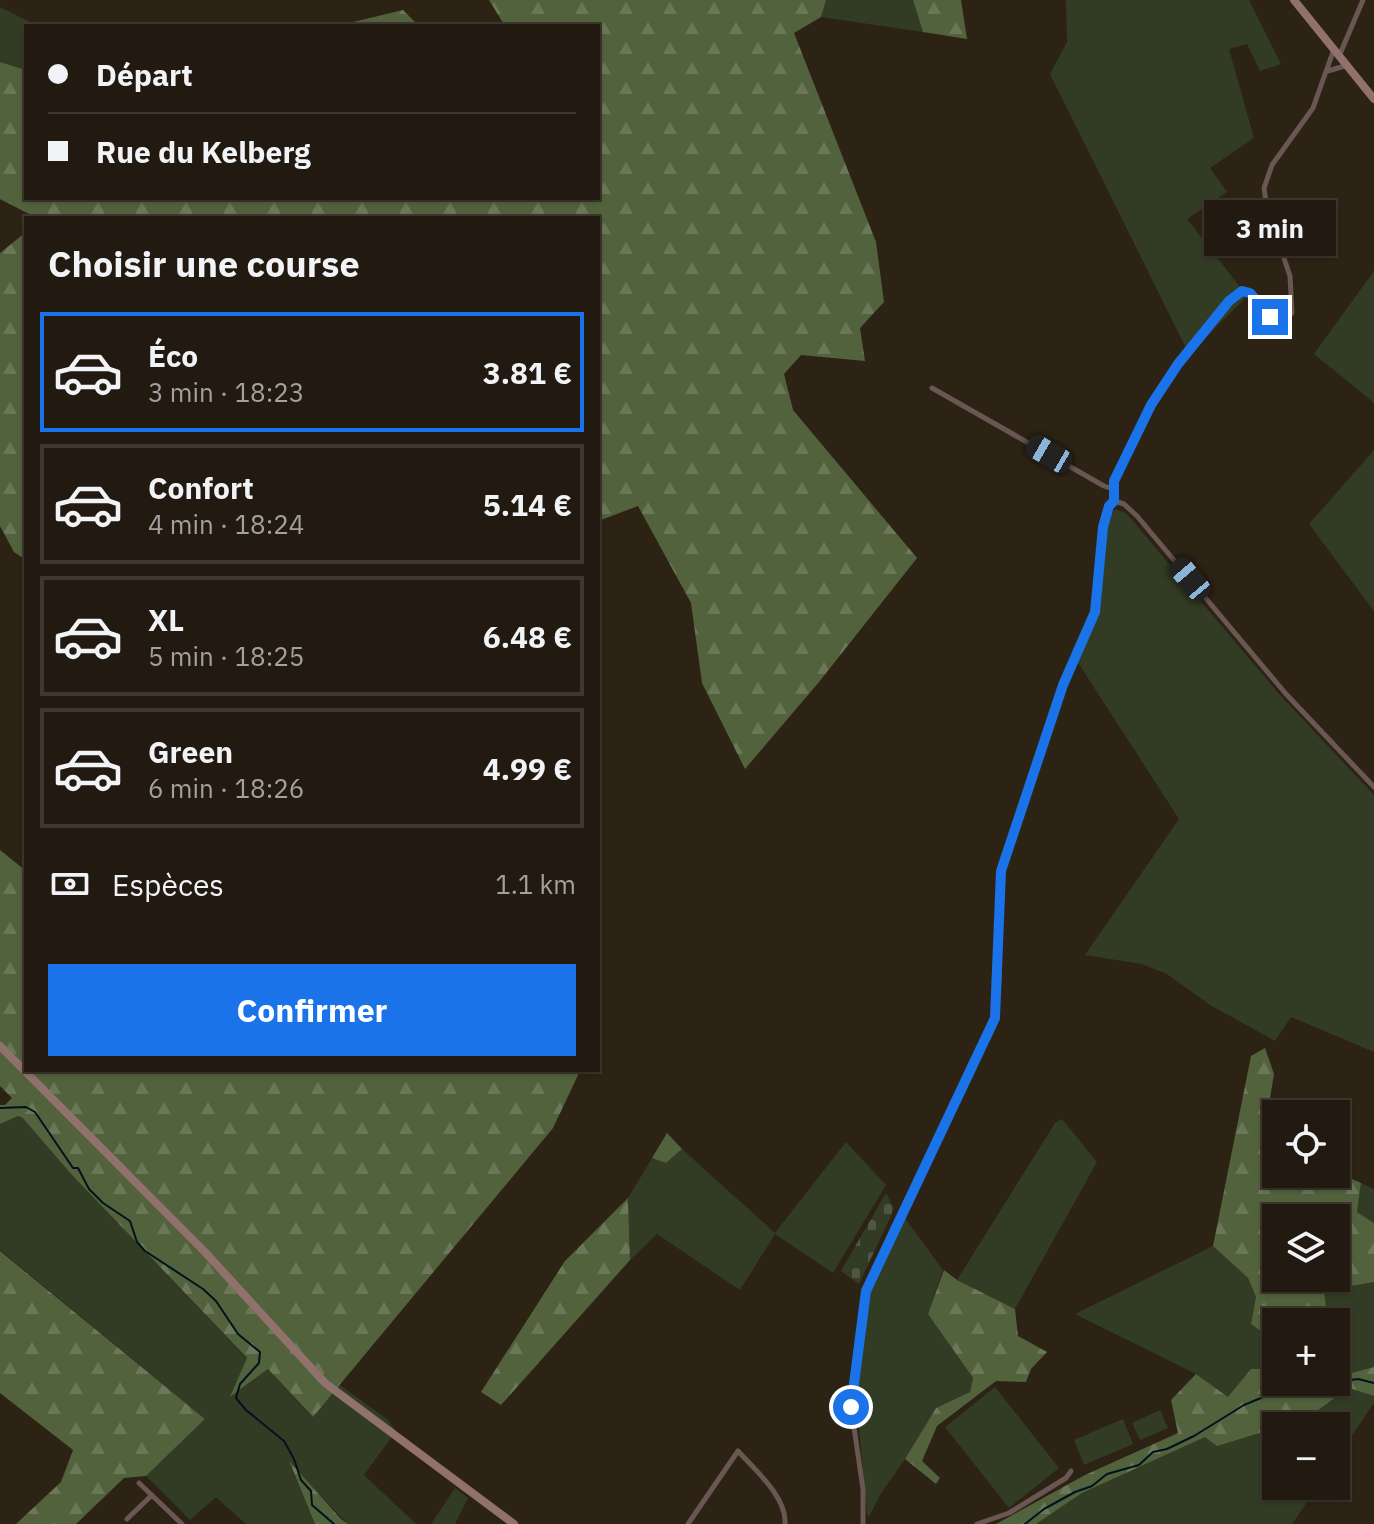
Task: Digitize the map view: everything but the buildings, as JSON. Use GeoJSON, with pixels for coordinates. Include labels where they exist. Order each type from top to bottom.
{"type":"FeatureCollection","features":[{"type":"Feature","properties":{"kind":"street"},"geometry":{"type":"LineString","coordinates":[[1294,0],[1374,99]]}},
{"type":"Feature","properties":{"kind":"street"},"geometry":{"type":"LineString","coordinates":[[863,1524],[863,1489],[851,1417],[863,1303],[868,1284],[995,1018],[1001,871],[1063,685],[1095,612],[1103,527],[1109,506],[1114,501],[1117,475],[1151,405],[1178,364],[1236,294],[1245,291],[1273,320],[1285,320],[1292,313],[1290,276],[1267,208],[1264,188],[1272,165],[1309,116],[1327,71],[1363,0]]}},
{"type":"Feature","properties":{"kind":"street"},"geometry":{"type":"LineString","coordinates":[[1327,71],[1348,65]]}},
{"type":"Feature","properties":{"kind":"street"},"geometry":{"type":"LineString","coordinates":[[932,388],[1113,489]]}},
{"type":"Feature","properties":{"kind":"street"},"geometry":{"type":"LineString","coordinates":[[1114,501],[1124,504],[1137,516],[1286,694],[1374,787]]}},
{"type":"Feature","properties":{"kind":"street"},"geometry":{"type":"LineString","coordinates":[[0,1046],[24,1070]]}},
{"type":"Feature","properties":{"kind":"street"},"geometry":{"type":"LineString","coordinates":[[26,1072],[204,1251],[325,1383],[514,1524]]}},
{"type":"Feature","properties":{"kind":"street"},"geometry":{"type":"LineString","coordinates":[[688,1524],[738,1451],[776,1496],[784,1510],[785,1524]]}},
{"type":"Feature","properties":{"kind":"street"},"geometry":{"type":"LineString","coordinates":[[977,1524],[1009,1513],[1066,1478],[1071,1471]]}},
{"type":"Feature","properties":{"kind":"street"},"geometry":{"type":"LineString","coordinates":[[139,1483],[182,1524]]}},
{"type":"Feature","properties":{"kind":"street"},"geometry":{"type":"LineString","coordinates":[[127,1519],[152,1495]]}},
{"type":"Feature","properties":{"kind":"green space"},"geometry":{"type":"Polygon","coordinates":[[[489,0],[826,0],[821,17],[794,33],[876,242],[884,302],[860,328],[865,361],[801,355],[784,374],[793,410],[917,558],[745,769],[702,683],[691,603],[638,506],[600,520],[600,216],[33,216],[0,199],[0,62],[24,69],[24,200],[600,200],[600,24],[504,24],[489,0]]]}},
{"type":"Feature","properties":{"kind":"green space"},"geometry":{"type":"Polygon","coordinates":[[[826,0],[913,0],[923,32],[821,17],[826,0]]]}},
{"type":"Feature","properties":{"kind":"green space"},"geometry":{"type":"Polygon","coordinates":[[[913,0],[961,0],[967,39],[923,32],[913,0]]]}},
{"type":"Feature","properties":{"kind":"green space"},"geometry":{"type":"Polygon","coordinates":[[[1066,0],[1249,0],[1281,64],[1260,71],[1247,44],[1229,49],[1254,138],[1210,168],[1227,192],[1187,219],[1247,296],[1189,354],[1050,74],[1067,42],[1066,0]]]}},
{"type":"Feature","properties":{"kind":"green space"},"geometry":{"type":"Polygon","coordinates":[[[0,7],[34,24],[24,24],[24,69],[0,62],[0,7]]]}},
{"type":"Feature","properties":{"kind":"green space"},"geometry":{"type":"Polygon","coordinates":[[[403,10],[417,24],[345,24],[403,10]]]}},
{"type":"Feature","properties":{"kind":"green space"},"geometry":{"type":"Polygon","coordinates":[[[24,234],[24,559],[14,552],[0,526],[0,253],[24,234]]]}},
{"type":"Feature","properties":{"kind":"green space"},"geometry":{"type":"Polygon","coordinates":[[[1374,271],[1374,403],[1314,354],[1374,271]]]}},
{"type":"Feature","properties":{"kind":"green space"},"geometry":{"type":"Polygon","coordinates":[[[1374,450],[1374,611],[1309,524],[1374,450]]]}},
{"type":"Feature","properties":{"kind":"green space"},"geometry":{"type":"Polygon","coordinates":[[[1115,509],[1126,513],[1280,695],[1374,795],[1374,1052],[1291,1017],[1275,1041],[1210,1005],[1167,974],[1142,964],[1085,955],[1179,819],[1077,661],[1100,608],[1104,542],[1109,518],[1115,509]]]}},
{"type":"Feature","properties":{"kind":"green space"},"geometry":{"type":"Polygon","coordinates":[[[0,850],[24,869],[24,1072],[579,1073],[553,1128],[313,1417],[268,1369],[230,1397],[247,1358],[72,1175],[22,1117],[0,1124],[0,1105],[5,1105],[12,1098],[0,1086],[0,850]]]}},
{"type":"Feature","properties":{"kind":"green space"},"geometry":{"type":"Polygon","coordinates":[[[1265,1048],[1274,1074],[1270,1100],[1262,1100],[1262,1188],[1350,1188],[1350,1178],[1361,1183],[1357,1212],[1374,1223],[1374,1282],[1350,1286],[1350,1204],[1262,1204],[1262,1292],[1324,1292],[1326,1308],[1262,1308],[1262,1332],[1251,1324],[1256,1297],[1248,1278],[1213,1246],[1251,1056],[1265,1048]]]}},
{"type":"Feature","properties":{"kind":"green space"},"geometry":{"type":"Polygon","coordinates":[[[22,1116],[72,1175],[247,1359],[232,1396],[268,1369],[312,1417],[340,1385],[388,1420],[396,1431],[364,1475],[416,1524],[348,1524],[290,1465],[315,1524],[246,1524],[216,1497],[190,1520],[146,1476],[205,1419],[0,1250],[0,1124],[22,1116]]]}},
{"type":"Feature","properties":{"kind":"green space"},"geometry":{"type":"Polygon","coordinates":[[[1062,1119],[1097,1162],[1015,1309],[957,1280],[1055,1123],[1062,1119]]]}},
{"type":"Feature","properties":{"kind":"green space"},"geometry":{"type":"Polygon","coordinates":[[[667,1133],[682,1149],[666,1163],[652,1158],[667,1133]]]}},
{"type":"Feature","properties":{"kind":"green space"},"geometry":{"type":"Polygon","coordinates":[[[846,1142],[886,1185],[833,1273],[775,1234],[740,1290],[657,1234],[630,1260],[628,1198],[652,1158],[666,1163],[682,1149],[775,1233],[846,1142]]]}},
{"type":"Feature","properties":{"kind":"green space"},"geometry":{"type":"Polygon","coordinates":[[[1361,1183],[1374,1189],[1374,1223],[1357,1212],[1361,1183]]]}},
{"type":"Feature","properties":{"kind":"green space"},"geometry":{"type":"Polygon","coordinates":[[[886,1193],[894,1209],[859,1284],[841,1271],[886,1193]]]}},
{"type":"Feature","properties":{"kind":"green space"},"geometry":{"type":"Polygon","coordinates":[[[628,1198],[630,1260],[501,1405],[481,1392],[565,1261],[628,1198]]]}},
{"type":"Feature","properties":{"kind":"green space"},"geometry":{"type":"Polygon","coordinates":[[[904,1217],[943,1270],[928,1314],[973,1378],[970,1392],[936,1408],[869,1517],[857,1406],[867,1292],[904,1217]]]}},
{"type":"Feature","properties":{"kind":"green space"},"geometry":{"type":"Polygon","coordinates":[[[1213,1246],[1248,1278],[1256,1297],[1251,1324],[1262,1332],[1262,1373],[1228,1397],[1196,1374],[1075,1314],[1213,1246]]]}},
{"type":"Feature","properties":{"kind":"green space"},"geometry":{"type":"Polygon","coordinates":[[[0,1251],[205,1419],[146,1476],[124,1478],[76,1524],[16,1524],[61,1482],[73,1450],[0,1393],[0,1251]]]}},
{"type":"Feature","properties":{"kind":"green space"},"geometry":{"type":"Polygon","coordinates":[[[944,1270],[957,1280],[1015,1309],[1018,1336],[1047,1352],[1031,1369],[1026,1382],[996,1381],[937,1426],[922,1461],[940,1478],[936,1484],[905,1459],[936,1408],[970,1392],[973,1378],[928,1314],[944,1270]]]}},
{"type":"Feature","properties":{"kind":"green space"},"geometry":{"type":"Polygon","coordinates":[[[1374,1282],[1374,1367],[1350,1373],[1350,1308],[1326,1308],[1323,1292],[1350,1292],[1350,1286],[1374,1282]]]}},
{"type":"Feature","properties":{"kind":"green space"},"geometry":{"type":"Polygon","coordinates":[[[1374,1367],[1374,1396],[1350,1388],[1350,1373],[1374,1367]]]}},
{"type":"Feature","properties":{"kind":"green space"},"geometry":{"type":"Polygon","coordinates":[[[1251,1369],[1262,1369],[1262,1396],[1338,1396],[1317,1411],[1262,1412],[1262,1432],[1217,1446],[1205,1437],[1082,1493],[1036,1524],[996,1524],[1085,1475],[1178,1433],[1171,1400],[1196,1374],[1228,1397],[1251,1369]]]}},
{"type":"Feature","properties":{"kind":"green space"},"geometry":{"type":"Polygon","coordinates":[[[995,1387],[1059,1468],[1009,1508],[945,1427],[995,1387]]]}},
{"type":"Feature","properties":{"kind":"green space"},"geometry":{"type":"Polygon","coordinates":[[[1350,1388],[1374,1396],[1374,1403],[1350,1438],[1350,1412],[1304,1412],[1318,1411],[1338,1396],[1350,1396],[1350,1388]]]}},
{"type":"Feature","properties":{"kind":"green space"},"geometry":{"type":"Polygon","coordinates":[[[1160,1410],[1168,1428],[1140,1440],[1132,1423],[1160,1410]]]}},
{"type":"Feature","properties":{"kind":"green space"},"geometry":{"type":"Polygon","coordinates":[[[1123,1419],[1133,1444],[1084,1465],[1074,1440],[1123,1419]]]}},
{"type":"Feature","properties":{"kind":"green space"},"geometry":{"type":"Polygon","coordinates":[[[1262,1431],[1262,1500],[1308,1500],[1292,1524],[1036,1524],[1082,1493],[1205,1437],[1262,1431]]]}},
{"type":"Feature","properties":{"kind":"green space"},"geometry":{"type":"Polygon","coordinates":[[[289,1461],[341,1519],[348,1524],[315,1524],[289,1461]]]}},
{"type":"Feature","properties":{"kind":"green space"},"geometry":{"type":"Polygon","coordinates":[[[455,1488],[468,1498],[455,1524],[431,1524],[455,1488]]]}},
{"type":"Feature","properties":{"kind":"waterway"},"geometry":{"type":"LineString","coordinates":[[0,1108],[26,1107],[35,1112],[73,1168],[78,1168],[89,1189],[103,1203],[130,1221],[137,1242],[145,1251],[203,1289],[216,1301],[238,1334],[260,1352],[259,1363],[240,1384],[236,1398],[284,1441],[301,1480],[311,1491],[312,1505],[334,1524]]}},
{"type":"Feature","properties":{"kind":"waterway"},"geometry":{"type":"LineString","coordinates":[[1350,1380],[1374,1383]]}},
{"type":"Feature","properties":{"kind":"waterway"},"geometry":{"type":"LineString","coordinates":[[1025,1524],[1044,1509],[1092,1486],[1107,1474],[1139,1465],[1153,1452],[1194,1436],[1244,1405],[1266,1396]]}},
{"type":"Feature","properties":{"kind":"route"},"geometry":{"type":"LineString","coordinates":[[851,1407],[866,1291],[995,1018],[1001,871],[1068,671],[1095,612],[1103,527],[1109,506],[1114,501],[1114,481],[1151,405],[1178,364],[1229,301],[1245,291],[1270,317]]}}]}
